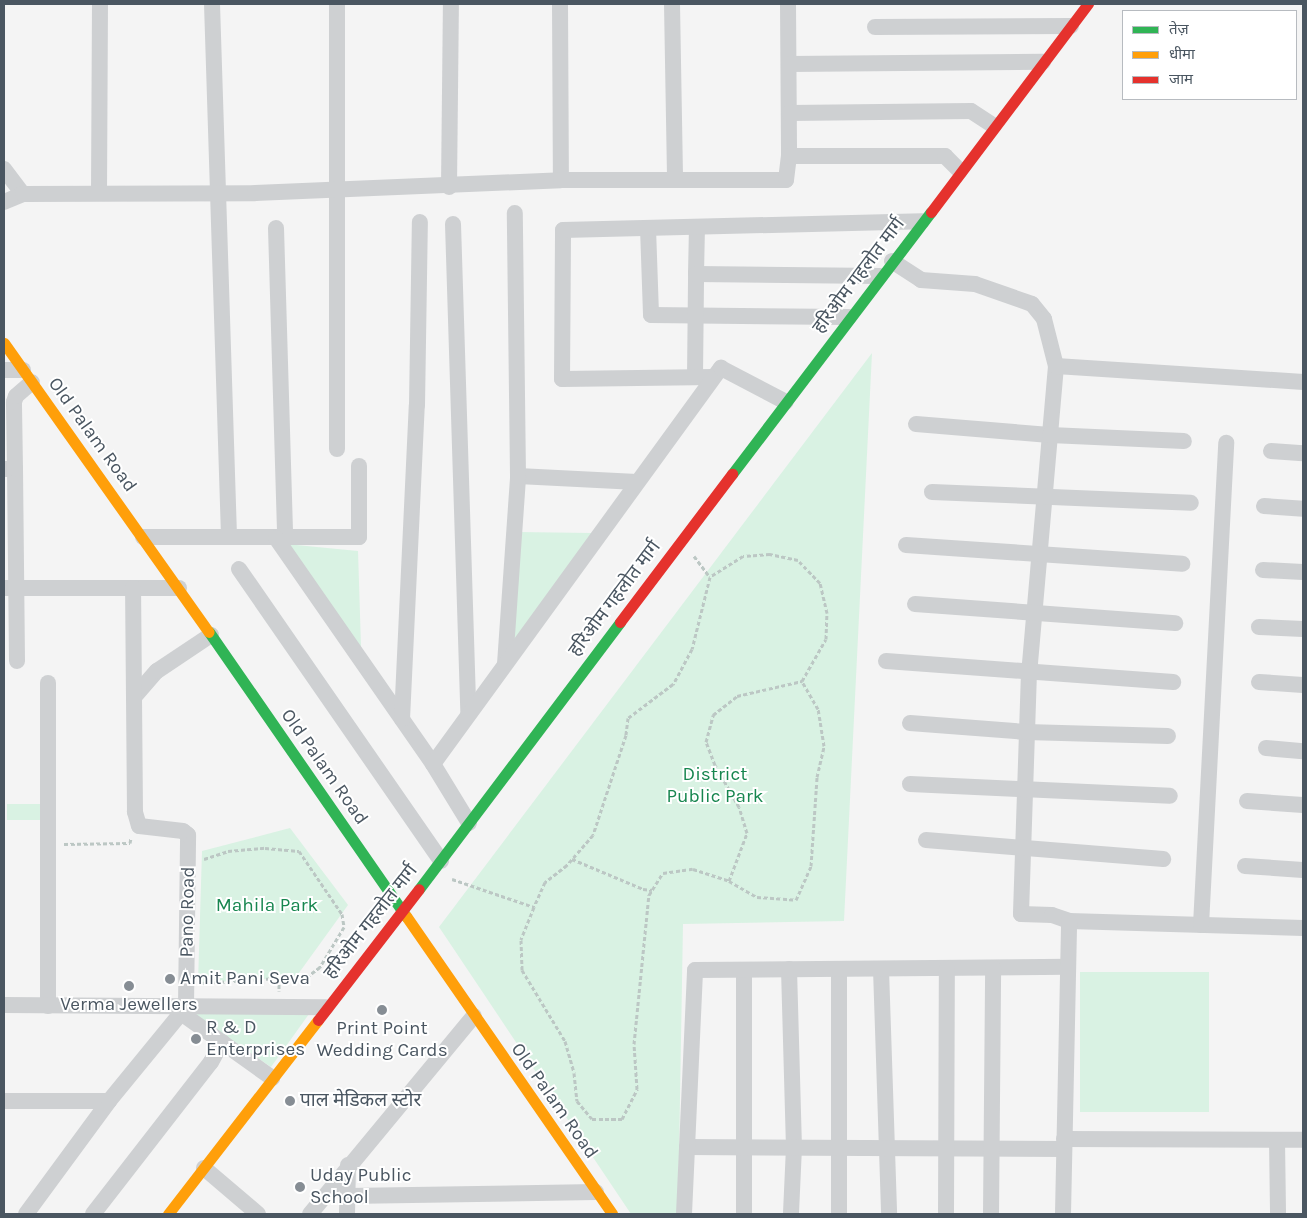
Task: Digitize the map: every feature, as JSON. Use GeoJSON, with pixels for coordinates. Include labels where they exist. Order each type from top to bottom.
{"type":"FeatureCollection","features":[{"type":"Feature","properties":{"kind":"street"},"geometry":{"type":"LineString","coordinates":[[99,193],[100,4]]}},
{"type":"Feature","properties":{"kind":"street"},"geometry":{"type":"LineString","coordinates":[[212,4],[220,194],[229,537]]}},
{"type":"Feature","properties":{"kind":"street"},"geometry":{"type":"LineString","coordinates":[[337,4],[338,449]]}},
{"type":"Feature","properties":{"kind":"street"},"geometry":{"type":"LineString","coordinates":[[449,187],[451,4]]}},
{"type":"Feature","properties":{"kind":"street"},"geometry":{"type":"LineString","coordinates":[[560,4],[561,180]]}},
{"type":"Feature","properties":{"kind":"street"},"geometry":{"type":"LineString","coordinates":[[672,4],[675,180]]}},
{"type":"Feature","properties":{"kind":"street"},"geometry":{"type":"LineString","coordinates":[[4,202],[23,194],[220,194],[338,191],[561,180],[786,180],[789,156],[788,4]]}},
{"type":"Feature","properties":{"kind":"street","name":"हरिओम गहलोत मार्ग"},"geometry":{"type":"LineString","coordinates":[[168,1214],[469,823],[880,276],[1088,4]]}},
{"type":"Feature","properties":{"kind":"street"},"geometry":{"type":"LineString","coordinates":[[875,27],[1071,26]]}},
{"type":"Feature","properties":{"kind":"street"},"geometry":{"type":"LineString","coordinates":[[789,64],[1043,62]]}},
{"type":"Feature","properties":{"kind":"street"},"geometry":{"type":"LineString","coordinates":[[789,113],[971,111],[994,126]]}},
{"type":"Feature","properties":{"kind":"street"},"geometry":{"type":"LineString","coordinates":[[789,156],[945,156],[960,171]]}},
{"type":"Feature","properties":{"kind":"street"},"geometry":{"type":"LineString","coordinates":[[4,169],[23,194]]}},
{"type":"Feature","properties":{"kind":"street"},"geometry":{"type":"LineString","coordinates":[[505,664],[518,476],[516,213]]}},
{"type":"Feature","properties":{"kind":"street"},"geometry":{"type":"LineString","coordinates":[[713,377],[562,379],[563,230],[922,221]]}},
{"type":"Feature","properties":{"kind":"street"},"geometry":{"type":"LineString","coordinates":[[402,719],[417,405],[420,222]]}},
{"type":"Feature","properties":{"kind":"street"},"geometry":{"type":"LineString","coordinates":[[454,224],[468,714]]}},
{"type":"Feature","properties":{"kind":"street"},"geometry":{"type":"LineString","coordinates":[[696,377],[697,226]]}},
{"type":"Feature","properties":{"kind":"street"},"geometry":{"type":"LineString","coordinates":[[276,228],[280,538],[433,764],[469,823]]}},
{"type":"Feature","properties":{"kind":"street"},"geometry":{"type":"LineString","coordinates":[[648,228],[651,315],[850,317]]}},
{"type":"Feature","properties":{"kind":"street"},"geometry":{"type":"LineString","coordinates":[[892,261],[922,280],[975,284],[1032,304],[1044,319],[1056,366],[1038,555],[1026,732],[1024,787],[1026,846],[1021,914],[1052,915],[1068,921],[1303,928]]}},
{"type":"Feature","properties":{"kind":"street"},"geometry":{"type":"LineString","coordinates":[[696,274],[880,276]]}},
{"type":"Feature","properties":{"kind":"street","name":"Old Palam Road"},"geometry":{"type":"LineString","coordinates":[[4,343],[179,588],[612,1214]]}},
{"type":"Feature","properties":{"kind":"street"},"geometry":{"type":"LineString","coordinates":[[1056,366],[1303,382]]}},
{"type":"Feature","properties":{"kind":"street"},"geometry":{"type":"LineString","coordinates":[[433,764],[721,368],[786,402]]}},
{"type":"Feature","properties":{"kind":"street"},"geometry":{"type":"LineString","coordinates":[[4,370],[28,376],[9,410],[10,588],[17,661]]}},
{"type":"Feature","properties":{"kind":"street"},"geometry":{"type":"LineString","coordinates":[[916,424],[1050,435],[1184,441]]}},
{"type":"Feature","properties":{"kind":"street"},"geometry":{"type":"LineString","coordinates":[[1201,925],[1226,443]]}},
{"type":"Feature","properties":{"kind":"street"},"geometry":{"type":"LineString","coordinates":[[1271,451],[1303,453]]}},
{"type":"Feature","properties":{"kind":"street"},"geometry":{"type":"LineString","coordinates":[[143,537],[359,537],[359,466]]}},
{"type":"Feature","properties":{"kind":"street"},"geometry":{"type":"LineString","coordinates":[[518,476],[637,482]]}},
{"type":"Feature","properties":{"kind":"street"},"geometry":{"type":"LineString","coordinates":[[932,492],[1044,499],[1191,503]]}},
{"type":"Feature","properties":{"kind":"street"},"geometry":{"type":"LineString","coordinates":[[1264,506],[1303,509]]}},
{"type":"Feature","properties":{"kind":"street"},"geometry":{"type":"LineString","coordinates":[[906,545],[1182,564]]}},
{"type":"Feature","properties":{"kind":"street"},"geometry":{"type":"LineString","coordinates":[[239,569],[436,866]]}},
{"type":"Feature","properties":{"kind":"street"},"geometry":{"type":"LineString","coordinates":[[1263,570],[1303,572]]}},
{"type":"Feature","properties":{"kind":"street"},"geometry":{"type":"LineString","coordinates":[[10,588],[179,588]]}},
{"type":"Feature","properties":{"kind":"street"},"geometry":{"type":"LineString","coordinates":[[133,588],[136,821]]}},
{"type":"Feature","properties":{"kind":"street"},"geometry":{"type":"LineString","coordinates":[[915,604],[1175,623]]}},
{"type":"Feature","properties":{"kind":"street"},"geometry":{"type":"LineString","coordinates":[[1259,627],[1303,629]]}},
{"type":"Feature","properties":{"kind":"street"},"geometry":{"type":"LineString","coordinates":[[135,696],[157,671],[211,635]]}},
{"type":"Feature","properties":{"kind":"street"},"geometry":{"type":"LineString","coordinates":[[886,661],[1173,682]]}},
{"type":"Feature","properties":{"kind":"street"},"geometry":{"type":"LineString","coordinates":[[1259,682],[1303,685]]}},
{"type":"Feature","properties":{"kind":"street"},"geometry":{"type":"LineString","coordinates":[[48,683],[48,1006]]}},
{"type":"Feature","properties":{"kind":"street"},"geometry":{"type":"LineString","coordinates":[[910,723],[1026,732],[1168,736]]}},
{"type":"Feature","properties":{"kind":"street"},"geometry":{"type":"LineString","coordinates":[[1266,748],[1303,750]]}},
{"type":"Feature","properties":{"kind":"street"},"geometry":{"type":"LineString","coordinates":[[910,784],[1024,787],[1170,796]]}},
{"type":"Feature","properties":{"kind":"street"},"geometry":{"type":"LineString","coordinates":[[1246,801],[1303,806]]}},
{"type":"Feature","properties":{"kind":"street","name":"Pano Road"},"geometry":{"type":"LineString","coordinates":[[136,821],[145,828],[183,831],[188,836],[183,1010]]}},
{"type":"Feature","properties":{"kind":"street"},"geometry":{"type":"LineString","coordinates":[[926,840],[1026,846],[1163,860]]}},
{"type":"Feature","properties":{"kind":"street"},"geometry":{"type":"LineString","coordinates":[[1245,866],[1303,870]]}},
{"type":"Feature","properties":{"kind":"street"},"geometry":{"type":"LineString","coordinates":[[1063,1214],[1068,921]]}},
{"type":"Feature","properties":{"kind":"street"},"geometry":{"type":"LineString","coordinates":[[684,1214],[695,970],[1068,967]]}},
{"type":"Feature","properties":{"kind":"street"},"geometry":{"type":"LineString","coordinates":[[946,1214],[947,968]]}},
{"type":"Feature","properties":{"kind":"street"},"geometry":{"type":"LineString","coordinates":[[991,1214],[993,968]]}},
{"type":"Feature","properties":{"kind":"street"},"geometry":{"type":"LineString","coordinates":[[839,969],[839,1214]]}},
{"type":"Feature","properties":{"kind":"street"},"geometry":{"type":"LineString","coordinates":[[881,969],[889,1214]]}},
{"type":"Feature","properties":{"kind":"street"},"geometry":{"type":"LineString","coordinates":[[744,970],[746,1147],[744,1214]]}},
{"type":"Feature","properties":{"kind":"street"},"geometry":{"type":"LineString","coordinates":[[788,970],[794,1148],[791,1214]]}},
{"type":"Feature","properties":{"kind":"street"},"geometry":{"type":"LineString","coordinates":[[4,1005],[183,1010],[326,1007]]}},
{"type":"Feature","properties":{"kind":"street"},"geometry":{"type":"LineString","coordinates":[[183,1010],[222,1042],[272,1078]]}},
{"type":"Feature","properties":{"kind":"street"},"geometry":{"type":"LineString","coordinates":[[26,1214],[109,1101],[183,1010]]}},
{"type":"Feature","properties":{"kind":"street"},"geometry":{"type":"LineString","coordinates":[[310,1214],[348,1165],[474,1016]]}},
{"type":"Feature","properties":{"kind":"street"},"geometry":{"type":"LineString","coordinates":[[93,1214],[211,1062],[222,1042]]}},
{"type":"Feature","properties":{"kind":"street"},"geometry":{"type":"LineString","coordinates":[[4,1101],[109,1101]]}},
{"type":"Feature","properties":{"kind":"street"},"geometry":{"type":"LineString","coordinates":[[1277,1140],[1278,1214]]}},
{"type":"Feature","properties":{"kind":"street"},"geometry":{"type":"LineString","coordinates":[[687,1147],[991,1149],[1064,1144],[1303,1140]]}},
{"type":"Feature","properties":{"kind":"street"},"geometry":{"type":"LineString","coordinates":[[347,1214],[348,1165]]}},
{"type":"Feature","properties":{"kind":"street"},"geometry":{"type":"LineString","coordinates":[[204,1168],[258,1214]]}},
{"type":"Feature","properties":{"kind":"street"},"geometry":{"type":"LineString","coordinates":[[347,1196],[596,1192]]}},
{"type":"Feature","properties":{"kind":"path"},"geometry":{"type":"LineString","coordinates":[[729,880],[747,833],[739,807],[715,766],[706,742],[713,715],[737,696],[802,681],[826,639],[827,613],[820,583],[798,560],[770,554],[743,556],[710,577],[692,649],[673,684],[628,718],[626,735],[593,835],[572,859],[545,882],[521,940],[522,970],[565,1041],[574,1073],[577,1101],[592,1119],[622,1119],[636,1089],[634,1044],[649,895],[663,873],[693,868],[729,880],[757,898],[796,900],[811,866],[817,777],[824,746],[818,709],[802,681]]}},
{"type":"Feature","properties":{"kind":"path"},"geometry":{"type":"LineString","coordinates":[[48,844],[130,843],[136,821]]}},
{"type":"Feature","properties":{"kind":"path"},"geometry":{"type":"LineString","coordinates":[[198,976],[198,983],[308,976],[320,967],[344,927],[342,914],[299,851],[265,848],[228,851],[202,860],[202,868]]}},
{"type":"Feature","properties":{"kind":"path"},"geometry":{"type":"LineString","coordinates":[[572,859],[643,890],[652,890]]}},
{"type":"Feature","properties":{"kind":"path"},"geometry":{"type":"LineString","coordinates":[[436,866],[534,907]]}},
{"type":"Feature","properties":{"kind":"path"},"geometry":{"type":"LineString","coordinates":[[278,1007],[279,978]]}},
{"type":"Feature","properties":{"kind":"green space","name":"District Public Park"},"geometry":{"type":"Polygon","coordinates":[[[872,353],[844,921],[683,924],[678,1214],[631,1214],[439,927],[872,353]]]}},
{"type":"Feature","properties":{"kind":"green space"},"geometry":{"type":"Polygon","coordinates":[[[518,532],[592,533],[510,649],[518,532]]]}},
{"type":"Feature","properties":{"kind":"green space"},"geometry":{"type":"Polygon","coordinates":[[[286,544],[358,551],[361,647],[286,544]]]}},
{"type":"Feature","properties":{"kind":"green space"},"geometry":{"type":"Polygon","coordinates":[[[7,804],[45,804],[45,820],[7,820],[7,804]]]}},
{"type":"Feature","properties":{"kind":"green space","name":"Mahila Park"},"geometry":{"type":"Polygon","coordinates":[[[290,828],[348,905],[296,977],[198,983],[202,851],[290,828]]]}},
{"type":"Feature","properties":{"kind":"green space"},"geometry":{"type":"Polygon","coordinates":[[[1080,972],[1209,972],[1209,1112],[1080,1112],[1080,972]]]}},
{"type":"Feature","properties":{"kind":"green space"},"geometry":{"type":"Polygon","coordinates":[[[190,1012],[309,1014],[271,1067],[190,1012]]]}},
{"type":"Feature","properties":{"kind":"traffic: fast"},"geometry":{"type":"LineString","coordinates":[[732,474],[931,212]]}},
{"type":"Feature","properties":{"kind":"traffic: fast"},"geometry":{"type":"LineString","coordinates":[[419,889],[620,622]]}},
{"type":"Feature","properties":{"kind":"traffic: fast"},"geometry":{"type":"LineString","coordinates":[[209,632],[406,916]]}},
{"type":"Feature","properties":{"kind":"traffic: slow"},"geometry":{"type":"LineString","coordinates":[[4,343],[209,632]]}},
{"type":"Feature","properties":{"kind":"traffic: slow"},"geometry":{"type":"LineString","coordinates":[[406,916],[612,1214]]}},
{"type":"Feature","properties":{"kind":"traffic: slow"},"geometry":{"type":"LineString","coordinates":[[168,1214],[318,1020]]}},
{"type":"Feature","properties":{"kind":"traffic: jam"},"geometry":{"type":"LineString","coordinates":[[931,212],[1088,4]]}},
{"type":"Feature","properties":{"kind":"traffic: jam"},"geometry":{"type":"LineString","coordinates":[[620,622],[732,474]]}},
{"type":"Feature","properties":{"kind":"traffic: jam"},"geometry":{"type":"LineString","coordinates":[[318,1020],[419,889]]}},
{"type":"Feature","properties":{"kind":"place","name":"Amit Pani Seva"},"geometry":{"type":"Point","coordinates":[170,979]}},
{"type":"Feature","properties":{"kind":"place","name":"Verma Jewellers"},"geometry":{"type":"Point","coordinates":[129,986]}},
{"type":"Feature","properties":{"kind":"place","name":"Print Point Wedding Cards"},"geometry":{"type":"Point","coordinates":[382,1010]}},
{"type":"Feature","properties":{"kind":"place","name":"R & D Enterprises"},"geometry":{"type":"Point","coordinates":[196,1039]}},
{"type":"Feature","properties":{"kind":"place","name":"पाल मेडिकल स्टोर"},"geometry":{"type":"Point","coordinates":[290,1101]}},
{"type":"Feature","properties":{"kind":"place","name":"Uday Public School"},"geometry":{"type":"Point","coordinates":[300,1187]}}]}
